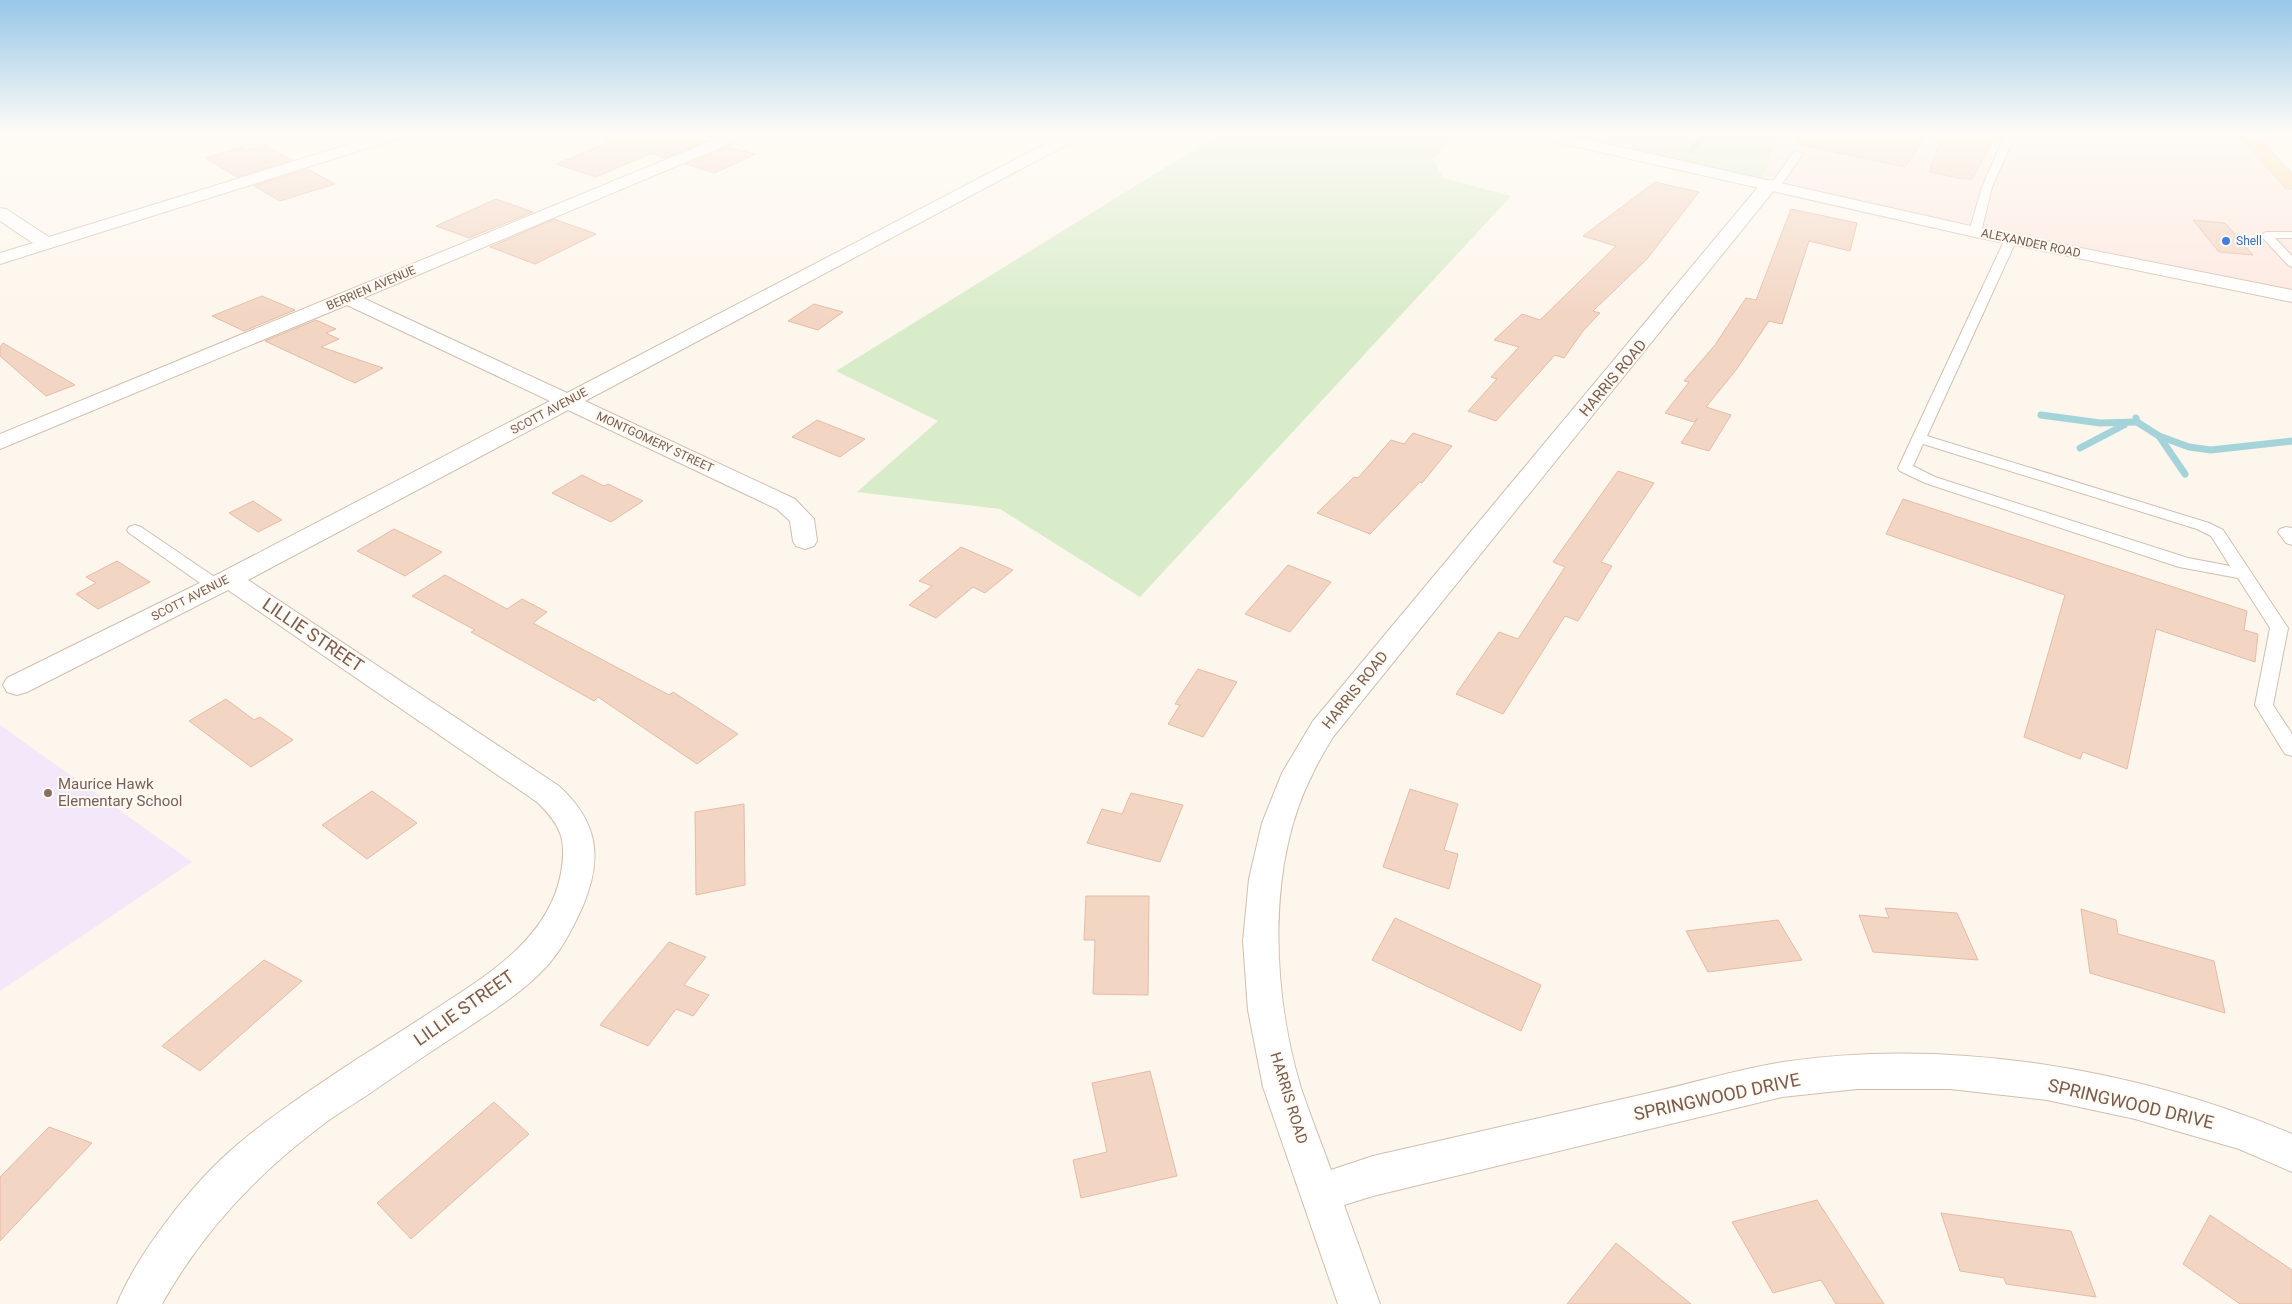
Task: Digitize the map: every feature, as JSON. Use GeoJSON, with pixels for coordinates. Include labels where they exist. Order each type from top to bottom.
{"type":"FeatureCollection","features":[{"type":"Feature","properties":{"kind":"street"},"geometry":{"type":"LineString","coordinates":[[0,259],[203,194]]}},
{"type":"Feature","properties":{"kind":"street","name":"BERRIEN AVENUE"},"geometry":{"type":"LineString","coordinates":[[5,435],[348,298],[597,194]]}},
{"type":"Feature","properties":{"kind":"street","name":"SCOTT AVENUE"},"geometry":{"type":"LineString","coordinates":[[17,685],[222,582],[962,194]]}},
{"type":"Feature","properties":{"kind":"street","name":"HARRIS ROAD"},"geometry":{"type":"LineString","coordinates":[[1359,1304],[1282,1087],[1266,1010],[1260,941],[1265,879],[1278,823],[1297,773],[1323,729],[1766,194]]}},
{"type":"Feature","properties":{"kind":"street","name":"ALEXANDER ROAD"},"geometry":{"type":"LineString","coordinates":[[1807,194],[1976,232],[2292,296]]}},
{"type":"Feature","properties":{"kind":"street"},"geometry":{"type":"LineString","coordinates":[[0,213],[47,244]]}},
{"type":"Feature","properties":{"kind":"street","name":"MONTGOMERY STREET"},"geometry":{"type":"LineString","coordinates":[[348,298],[786,504],[802,519],[805,541]]}},
{"type":"Feature","properties":{"kind":"street","name":"LILLIE STREET"},"geometry":{"type":"LineString","coordinates":[[138,1304],[157,1271],[200,1212],[250,1160],[303,1116],[502,985],[535,955],[560,920],[575,886],[580,856],[575,830],[565,810],[548,794],[222,582]]}},
{"type":"Feature","properties":{"kind":"street","name":"SPRINGWOOD DRIVE"},"geometry":{"type":"LineString","coordinates":[[1320,1193],[1374,1176],[1782,1080],[1857,1072],[1950,1072],[2047,1083],[2135,1101],[2243,1132],[2292,1154]]}},
{"type":"Feature","properties":{"kind":"lane"},"geometry":{"type":"LineString","coordinates":[[1976,232],[1985,194]]}},
{"type":"Feature","properties":{"kind":"lane"},"geometry":{"type":"LineString","coordinates":[[2292,235],[2266,235],[2292,263]]}},
{"type":"Feature","properties":{"kind":"lane"},"geometry":{"type":"LineString","coordinates":[[2011,239],[1905,468],[1930,480],[2185,563],[2245,574]]}},
{"type":"Feature","properties":{"kind":"lane"},"geometry":{"type":"LineString","coordinates":[[1919,438],[2203,526],[2217,533],[2279,628],[2264,705],[2292,749]]}},
{"type":"Feature","properties":{"kind":"lane"},"geometry":{"type":"LineString","coordinates":[[134,530],[222,582]]}},
{"type":"Feature","properties":{"kind":"lane"},"geometry":{"type":"LineString","coordinates":[[2292,533],[2286,532],[2292,540]]}},
{"type":"Feature","properties":{"kind":"shaded area"},"geometry":{"type":"Polygon","coordinates":[[[1808,194],[2292,194],[2292,296],[1808,194]]]}},
{"type":"Feature","properties":{"kind":"shaded area","name":"Maurice Hawk Elementary School"},"geometry":{"type":"Polygon","coordinates":[[[0,725],[192,862],[0,991],[0,725]]]}},
{"type":"Feature","properties":{"kind":"green space"},"geometry":{"type":"Polygon","coordinates":[[[1123,194],[1503,194],[1511,196],[1140,597],[1000,509],[857,492],[938,421],[836,371],[1123,194]]]}},
{"type":"Feature","properties":{"kind":"building"},"geometry":{"type":"Polygon","coordinates":[[[268,194],[303,194],[280,201],[268,194]]]}},
{"type":"Feature","properties":{"kind":"building"},"geometry":{"type":"Polygon","coordinates":[[[1639,194],[1698,194],[1647,259],[1593,311],[1600,313],[1583,331],[1564,358],[1555,355],[1496,421],[1468,411],[1497,379],[1491,377],[1519,347],[1494,340],[1522,314],[1540,320],[1616,246],[1583,236],[1639,194]]]}},
{"type":"Feature","properties":{"kind":"building"},"geometry":{"type":"Polygon","coordinates":[[[496,199],[533,212],[469,238],[436,226],[496,199]]]}},
{"type":"Feature","properties":{"kind":"building"},"geometry":{"type":"Polygon","coordinates":[[[1791,209],[1857,223],[1850,251],[1809,241],[1782,324],[1769,321],[1736,370],[1706,407],[1731,415],[1709,451],[1681,443],[1698,418],[1694,422],[1665,413],[1689,382],[1684,381],[1715,345],[1746,298],[1756,300],[1791,209]]]}},
{"type":"Feature","properties":{"kind":"building"},"geometry":{"type":"Polygon","coordinates":[[[554,219],[596,234],[535,264],[490,247],[554,219]]]}},
{"type":"Feature","properties":{"kind":"building","name":"Shell"},"geometry":{"type":"Polygon","coordinates":[[[2193,220],[2225,223],[2253,255],[2219,252],[2193,220]]]}},
{"type":"Feature","properties":{"kind":"building"},"geometry":{"type":"Polygon","coordinates":[[[262,296],[295,310],[244,331],[212,316],[262,296]]]}},
{"type":"Feature","properties":{"kind":"building"},"geometry":{"type":"Polygon","coordinates":[[[814,304],[843,312],[818,330],[788,321],[814,304]]]}},
{"type":"Feature","properties":{"kind":"building"},"geometry":{"type":"Polygon","coordinates":[[[316,320],[336,329],[326,333],[339,339],[321,347],[383,368],[355,383],[265,341],[316,320]]]}},
{"type":"Feature","properties":{"kind":"building"},"geometry":{"type":"Polygon","coordinates":[[[3,343],[75,385],[46,396],[0,356],[0,347],[3,343]]]}},
{"type":"Feature","properties":{"kind":"building"},"geometry":{"type":"Polygon","coordinates":[[[817,420],[865,439],[840,457],[792,437],[817,420]]]}},
{"type":"Feature","properties":{"kind":"building"},"geometry":{"type":"Polygon","coordinates":[[[1413,433],[1452,446],[1422,483],[1420,482],[1370,534],[1317,513],[1354,477],[1358,478],[1391,440],[1404,444],[1413,433]]]}},
{"type":"Feature","properties":{"kind":"building"},"geometry":{"type":"Polygon","coordinates":[[[1618,471],[1654,483],[1601,562],[1612,566],[1578,621],[1565,616],[1503,714],[1456,694],[1499,632],[1518,639],[1565,567],[1553,562],[1618,471]]]}},
{"type":"Feature","properties":{"kind":"building"},"geometry":{"type":"Polygon","coordinates":[[[582,475],[604,486],[608,484],[643,501],[611,522],[552,493],[582,475]]]}},
{"type":"Feature","properties":{"kind":"building"},"geometry":{"type":"Polygon","coordinates":[[[1903,499],[2247,611],[2244,630],[2258,634],[2255,662],[2156,629],[2127,769],[2083,752],[2080,759],[2024,737],[2065,595],[1886,534],[1903,499]]]}},
{"type":"Feature","properties":{"kind":"building"},"geometry":{"type":"Polygon","coordinates":[[[253,501],[282,520],[258,532],[229,513],[253,501]]]}},
{"type":"Feature","properties":{"kind":"building"},"geometry":{"type":"Polygon","coordinates":[[[394,529],[442,552],[405,576],[357,551],[394,529]]]}},
{"type":"Feature","properties":{"kind":"building"},"geometry":{"type":"Polygon","coordinates":[[[961,547],[1013,570],[985,593],[973,587],[936,618],[909,605],[932,586],[919,581],[961,547]]]}},
{"type":"Feature","properties":{"kind":"building"},"geometry":{"type":"Polygon","coordinates":[[[117,561],[150,582],[98,609],[76,594],[96,583],[86,577],[117,561]]]}},
{"type":"Feature","properties":{"kind":"building"},"geometry":{"type":"Polygon","coordinates":[[[1288,565],[1331,582],[1290,632],[1245,614],[1288,565]]]}},
{"type":"Feature","properties":{"kind":"building"},"geometry":{"type":"Polygon","coordinates":[[[445,575],[507,609],[522,599],[547,612],[533,623],[669,695],[673,692],[738,734],[697,764],[598,697],[594,701],[471,632],[475,630],[412,596],[445,575]]]}},
{"type":"Feature","properties":{"kind":"building"},"geometry":{"type":"Polygon","coordinates":[[[1198,669],[1237,682],[1203,737],[1168,724],[1180,705],[1175,704],[1198,669]]]}},
{"type":"Feature","properties":{"kind":"building"},"geometry":{"type":"Polygon","coordinates":[[[226,699],[254,720],[260,717],[293,740],[251,767],[189,721],[226,699]]]}},
{"type":"Feature","properties":{"kind":"building"},"geometry":{"type":"Polygon","coordinates":[[[1410,789],[1458,804],[1444,850],[1458,854],[1449,889],[1383,867],[1410,789]]]}},
{"type":"Feature","properties":{"kind":"building"},"geometry":{"type":"Polygon","coordinates":[[[372,791],[417,823],[367,859],[322,825],[372,791]]]}},
{"type":"Feature","properties":{"kind":"building"},"geometry":{"type":"Polygon","coordinates":[[[1131,793],[1183,805],[1160,862],[1087,843],[1102,809],[1122,814],[1131,793]]]}},
{"type":"Feature","properties":{"kind":"building"},"geometry":{"type":"Polygon","coordinates":[[[744,804],[745,885],[696,895],[695,812],[744,804]]]}},
{"type":"Feature","properties":{"kind":"building"},"geometry":{"type":"Polygon","coordinates":[[[1086,896],[1149,896],[1148,995],[1093,994],[1095,940],[1084,940],[1086,896]]]}},
{"type":"Feature","properties":{"kind":"building"},"geometry":{"type":"Polygon","coordinates":[[[1885,908],[1957,913],[1978,960],[1873,952],[1859,915],[1889,918],[1885,908]]]}},
{"type":"Feature","properties":{"kind":"building"},"geometry":{"type":"Polygon","coordinates":[[[2081,909],[2116,920],[2118,934],[2214,961],[2225,1013],[2090,973],[2081,909]]]}},
{"type":"Feature","properties":{"kind":"building"},"geometry":{"type":"Polygon","coordinates":[[[1395,918],[1541,985],[1521,1031],[1372,960],[1395,918]]]}},
{"type":"Feature","properties":{"kind":"building"},"geometry":{"type":"Polygon","coordinates":[[[1778,920],[1802,960],[1708,972],[1686,931],[1778,920]]]}},
{"type":"Feature","properties":{"kind":"building"},"geometry":{"type":"Polygon","coordinates":[[[669,942],[706,957],[684,985],[709,995],[693,1016],[676,1009],[648,1046],[600,1025],[669,942]]]}},
{"type":"Feature","properties":{"kind":"building"},"geometry":{"type":"Polygon","coordinates":[[[264,960],[302,981],[200,1071],[162,1046],[264,960]]]}},
{"type":"Feature","properties":{"kind":"building"},"geometry":{"type":"Polygon","coordinates":[[[1150,1071],[1177,1176],[1081,1198],[1073,1160],[1107,1152],[1092,1083],[1150,1071]]]}},
{"type":"Feature","properties":{"kind":"building"},"geometry":{"type":"Polygon","coordinates":[[[494,1102],[529,1134],[411,1239],[377,1203],[494,1102]]]}},
{"type":"Feature","properties":{"kind":"building"},"geometry":{"type":"Polygon","coordinates":[[[49,1127],[92,1143],[0,1241],[0,1177],[49,1127]]]}},
{"type":"Feature","properties":{"kind":"building"},"geometry":{"type":"Polygon","coordinates":[[[1817,1200],[1884,1304],[1836,1304],[1821,1280],[1773,1293],[1732,1222],[1817,1200]]]}},
{"type":"Feature","properties":{"kind":"building"},"geometry":{"type":"Polygon","coordinates":[[[1941,1213],[2071,1231],[2096,1297],[2006,1284],[2004,1278],[1960,1271],[1941,1213]]]}},
{"type":"Feature","properties":{"kind":"building"},"geometry":{"type":"Polygon","coordinates":[[[2210,1215],[2292,1270],[2292,1304],[2240,1304],[2183,1264],[2210,1215]]]}},
{"type":"Feature","properties":{"kind":"building"},"geometry":{"type":"Polygon","coordinates":[[[1616,1243],[1691,1304],[1567,1304],[1616,1243]]]}},
{"type":"Feature","properties":{"kind":"waterway"},"geometry":{"type":"LineString","coordinates":[[2041,415],[2100,423],[2137,422]]}},
{"type":"Feature","properties":{"kind":"waterway"},"geometry":{"type":"LineString","coordinates":[[2136,418],[2137,422]]}},
{"type":"Feature","properties":{"kind":"waterway"},"geometry":{"type":"LineString","coordinates":[[2137,422],[2159,436]]}},
{"type":"Feature","properties":{"kind":"waterway"},"geometry":{"type":"LineString","coordinates":[[2080,448],[2124,425]]}},
{"type":"Feature","properties":{"kind":"waterway"},"geometry":{"type":"LineString","coordinates":[[2159,436],[2189,447],[2211,450],[2292,441]]}},
{"type":"Feature","properties":{"kind":"waterway"},"geometry":{"type":"LineString","coordinates":[[2159,436],[2185,474]]}},
{"type":"Feature","properties":{"kind":"place","name":"Shell"},"geometry":{"type":"Point","coordinates":[2226,241]}},
{"type":"Feature","properties":{"kind":"place","name":"Maurice Hawk Elementary School"},"geometry":{"type":"Point","coordinates":[48,793]}}]}
